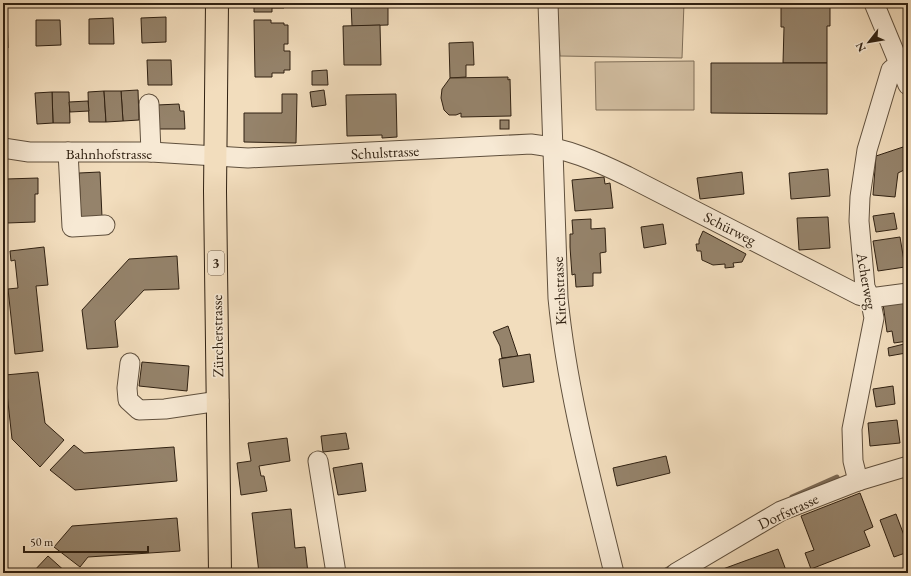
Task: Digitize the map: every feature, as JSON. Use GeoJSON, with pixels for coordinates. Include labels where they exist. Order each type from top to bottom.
{"type":"FeatureCollection","features":[{"type":"Feature","properties":{"kind":"main road","name":"Zürcherstrasse"},"geometry":{"type":"LineString","coordinates":[[217,3],[216,157],[220,573]]}},
{"type":"Feature","properties":{"kind":"street","name":"Kirchstrasse"},"geometry":{"type":"LineString","coordinates":[[548,3],[558,298],[561,331],[587,462],[614,573]]}},
{"type":"Feature","properties":{"kind":"street"},"geometry":{"type":"LineString","coordinates":[[874,3],[908,85]]}},
{"type":"Feature","properties":{"kind":"street","name":"Acherweg"},"geometry":{"type":"LineString","coordinates":[[858,481],[853,461],[852,429],[874,318],[870,298],[865,287],[859,221],[860,196],[867,150],[891,70],[900,63]]}},
{"type":"Feature","properties":{"kind":"street"},"geometry":{"type":"LineString","coordinates":[[149,104],[150,152]]}},
{"type":"Feature","properties":{"kind":"street","name":"Schulstrasse"},"geometry":{"type":"LineString","coordinates":[[216,157],[248,158],[531,144],[553,147]]}},
{"type":"Feature","properties":{"kind":"street","name":"Schürweg"},"geometry":{"type":"LineString","coordinates":[[553,147],[590,159],[621,173],[859,295],[870,298],[908,293]]}},
{"type":"Feature","properties":{"kind":"street","name":"Bahnhofstrasse"},"geometry":{"type":"LineString","coordinates":[[3,148],[29,152],[150,152],[216,157]]}},
{"type":"Feature","properties":{"kind":"street"},"geometry":{"type":"LineString","coordinates":[[68,152],[72,227],[105,225]]}},
{"type":"Feature","properties":{"kind":"street"},"geometry":{"type":"LineString","coordinates":[[130,363],[127,388],[128,400],[139,410],[165,409],[219,401]]}},
{"type":"Feature","properties":{"kind":"street"},"geometry":{"type":"LineString","coordinates":[[318,461],[336,573]]}},
{"type":"Feature","properties":{"kind":"street","name":"Dorfstrasse"},"geometry":{"type":"LineString","coordinates":[[676,573],[781,511],[858,481],[908,466]]}},
{"type":"Feature","properties":{"kind":"shaded area"},"geometry":{"type":"Polygon","coordinates":[[[556,3],[684,3],[682,58],[560,56],[556,3]]]}},
{"type":"Feature","properties":{"kind":"shaded area"},"geometry":{"type":"Polygon","coordinates":[[[694,61],[694,110],[596,110],[595,62],[694,61]]]}},
{"type":"Feature","properties":{"kind":"building"},"geometry":{"type":"Polygon","coordinates":[[[254,3],[290,3],[290,5],[284,5],[284,8],[272,8],[272,12],[254,12],[254,3]]]}},
{"type":"Feature","properties":{"kind":"building"},"geometry":{"type":"Polygon","coordinates":[[[351,3],[388,3],[388,25],[352,26],[351,3]]]}},
{"type":"Feature","properties":{"kind":"building"},"geometry":{"type":"Polygon","coordinates":[[[781,3],[830,3],[830,26],[827,26],[827,63],[783,63],[784,27],[781,27],[781,3]]]}},
{"type":"Feature","properties":{"kind":"building"},"geometry":{"type":"Polygon","coordinates":[[[3,11],[7,11],[8,48],[3,48],[3,11]]]}},
{"type":"Feature","properties":{"kind":"building"},"geometry":{"type":"Polygon","coordinates":[[[166,17],[166,42],[142,43],[141,18],[166,17]]]}},
{"type":"Feature","properties":{"kind":"building"},"geometry":{"type":"Polygon","coordinates":[[[113,18],[114,44],[89,44],[89,19],[113,18]]]}},
{"type":"Feature","properties":{"kind":"building"},"geometry":{"type":"Polygon","coordinates":[[[36,20],[60,20],[61,45],[36,46],[36,20]]]}},
{"type":"Feature","properties":{"kind":"building"},"geometry":{"type":"Polygon","coordinates":[[[254,20],[271,20],[271,23],[284,23],[284,25],[288,25],[288,44],[284,44],[284,51],[290,51],[290,70],[284,70],[284,73],[272,73],[272,77],[255,77],[254,20]]]}},
{"type":"Feature","properties":{"kind":"building"},"geometry":{"type":"Polygon","coordinates":[[[380,25],[381,65],[344,65],[343,26],[380,25]]]}},
{"type":"Feature","properties":{"kind":"building"},"geometry":{"type":"Polygon","coordinates":[[[473,42],[474,65],[466,65],[466,77],[450,78],[449,43],[473,42]]]}},
{"type":"Feature","properties":{"kind":"building"},"geometry":{"type":"Polygon","coordinates":[[[147,60],[171,60],[172,85],[148,85],[147,60]]]}},
{"type":"Feature","properties":{"kind":"building"},"geometry":{"type":"Polygon","coordinates":[[[711,63],[827,63],[827,114],[711,113],[711,63]]]}},
{"type":"Feature","properties":{"kind":"building"},"geometry":{"type":"Polygon","coordinates":[[[327,70],[328,85],[312,85],[312,71],[327,70]]]}},
{"type":"Feature","properties":{"kind":"building"},"geometry":{"type":"Polygon","coordinates":[[[508,77],[508,80],[510,79],[511,116],[461,117],[461,113],[449,115],[444,110],[441,98],[442,89],[450,78],[508,77]]]}},
{"type":"Feature","properties":{"kind":"building"},"geometry":{"type":"Polygon","coordinates":[[[138,90],[139,120],[123,121],[121,91],[138,90]]]}},
{"type":"Feature","properties":{"kind":"building"},"geometry":{"type":"Polygon","coordinates":[[[324,90],[326,105],[312,107],[310,92],[324,90]]]}},
{"type":"Feature","properties":{"kind":"building"},"geometry":{"type":"Polygon","coordinates":[[[104,91],[106,122],[89,122],[88,92],[104,91]]]}},
{"type":"Feature","properties":{"kind":"building"},"geometry":{"type":"Polygon","coordinates":[[[104,91],[121,91],[123,121],[106,122],[104,91]]]}},
{"type":"Feature","properties":{"kind":"building"},"geometry":{"type":"Polygon","coordinates":[[[52,92],[69,92],[70,123],[53,123],[52,92]]]}},
{"type":"Feature","properties":{"kind":"building"},"geometry":{"type":"Polygon","coordinates":[[[52,92],[53,123],[37,124],[35,93],[52,92]]]}},
{"type":"Feature","properties":{"kind":"building"},"geometry":{"type":"Polygon","coordinates":[[[282,94],[297,94],[296,143],[244,142],[244,113],[282,113],[282,94]]]}},
{"type":"Feature","properties":{"kind":"building"},"geometry":{"type":"Polygon","coordinates":[[[396,94],[397,137],[382,138],[382,135],[347,136],[346,95],[396,94]]]}},
{"type":"Feature","properties":{"kind":"building"},"geometry":{"type":"Polygon","coordinates":[[[88,101],[89,111],[70,112],[69,102],[88,101]]]}},
{"type":"Feature","properties":{"kind":"building"},"geometry":{"type":"Polygon","coordinates":[[[179,104],[180,111],[184,111],[185,129],[158,129],[157,105],[179,104]]]}},
{"type":"Feature","properties":{"kind":"building"},"geometry":{"type":"Polygon","coordinates":[[[500,120],[509,120],[509,129],[500,129],[500,120]]]}},
{"type":"Feature","properties":{"kind":"building"},"geometry":{"type":"Polygon","coordinates":[[[903,147],[908,160],[908,168],[898,173],[895,197],[873,195],[876,156],[903,147]]]}},
{"type":"Feature","properties":{"kind":"building"},"geometry":{"type":"Polygon","coordinates":[[[828,169],[830,196],[791,199],[789,173],[828,169]]]}},
{"type":"Feature","properties":{"kind":"building"},"geometry":{"type":"Polygon","coordinates":[[[100,172],[102,217],[81,218],[79,173],[100,172]]]}},
{"type":"Feature","properties":{"kind":"building"},"geometry":{"type":"Polygon","coordinates":[[[742,172],[744,194],[700,199],[697,178],[742,172]]]}},
{"type":"Feature","properties":{"kind":"building"},"geometry":{"type":"Polygon","coordinates":[[[604,177],[605,184],[610,183],[613,208],[575,211],[572,180],[604,177]]]}},
{"type":"Feature","properties":{"kind":"building"},"geometry":{"type":"Polygon","coordinates":[[[38,178],[38,194],[35,194],[35,222],[7,223],[6,205],[3,205],[3,193],[6,193],[6,179],[38,178]]]}},
{"type":"Feature","properties":{"kind":"building"},"geometry":{"type":"Polygon","coordinates":[[[894,213],[897,229],[876,232],[873,216],[894,213]]]}},
{"type":"Feature","properties":{"kind":"building"},"geometry":{"type":"Polygon","coordinates":[[[828,217],[830,248],[799,250],[797,218],[828,217]]]}},
{"type":"Feature","properties":{"kind":"building"},"geometry":{"type":"Polygon","coordinates":[[[591,219],[591,229],[605,228],[606,252],[600,253],[601,273],[593,273],[593,286],[576,287],[575,274],[572,275],[570,247],[570,234],[573,234],[572,220],[591,219]]]}},
{"type":"Feature","properties":{"kind":"building"},"geometry":{"type":"Polygon","coordinates":[[[663,224],[666,244],[644,248],[641,227],[663,224]]]}},
{"type":"Feature","properties":{"kind":"building"},"geometry":{"type":"Polygon","coordinates":[[[703,231],[746,254],[742,262],[733,263],[734,267],[725,268],[725,264],[713,265],[702,260],[701,251],[697,251],[696,244],[699,244],[703,231]]]}},
{"type":"Feature","properties":{"kind":"building"},"geometry":{"type":"Polygon","coordinates":[[[900,237],[905,267],[878,271],[873,241],[900,237]]]}},
{"type":"Feature","properties":{"kind":"building"},"geometry":{"type":"Polygon","coordinates":[[[44,247],[48,285],[36,286],[43,351],[15,354],[8,289],[18,288],[15,260],[11,261],[10,251],[44,247]]]}},
{"type":"Feature","properties":{"kind":"building"},"geometry":{"type":"Polygon","coordinates":[[[177,256],[179,289],[144,290],[115,321],[118,347],[87,349],[82,310],[129,259],[177,256]]]}},
{"type":"Feature","properties":{"kind":"building"},"geometry":{"type":"Polygon","coordinates":[[[908,301],[908,341],[894,343],[892,331],[887,332],[883,304],[908,301]]]}},
{"type":"Feature","properties":{"kind":"building"},"geometry":{"type":"Polygon","coordinates":[[[508,326],[518,356],[502,358],[500,346],[493,332],[508,326]]]}},
{"type":"Feature","properties":{"kind":"building"},"geometry":{"type":"Polygon","coordinates":[[[904,344],[906,353],[889,356],[888,348],[904,344]]]}},
{"type":"Feature","properties":{"kind":"building"},"geometry":{"type":"Polygon","coordinates":[[[530,354],[534,382],[503,387],[499,359],[530,354]]]}},
{"type":"Feature","properties":{"kind":"building"},"geometry":{"type":"Polygon","coordinates":[[[142,362],[189,366],[187,391],[139,386],[142,362]]]}},
{"type":"Feature","properties":{"kind":"building"},"geometry":{"type":"Polygon","coordinates":[[[38,372],[45,423],[64,440],[40,467],[12,439],[5,375],[38,372]]]}},
{"type":"Feature","properties":{"kind":"building"},"geometry":{"type":"Polygon","coordinates":[[[893,386],[895,404],[876,407],[873,389],[893,386]]]}},
{"type":"Feature","properties":{"kind":"building"},"geometry":{"type":"Polygon","coordinates":[[[897,420],[900,443],[870,446],[868,423],[897,420]]]}},
{"type":"Feature","properties":{"kind":"building"},"geometry":{"type":"Polygon","coordinates":[[[346,433],[349,449],[323,452],[321,436],[346,433]]]}},
{"type":"Feature","properties":{"kind":"building"},"geometry":{"type":"Polygon","coordinates":[[[287,438],[290,461],[259,466],[261,476],[264,476],[267,491],[241,495],[237,463],[251,461],[248,443],[287,438]]]}},
{"type":"Feature","properties":{"kind":"building"},"geometry":{"type":"Polygon","coordinates":[[[74,445],[84,453],[174,447],[177,481],[75,490],[50,470],[74,445]]]}},
{"type":"Feature","properties":{"kind":"building"},"geometry":{"type":"Polygon","coordinates":[[[666,456],[670,473],[617,486],[613,468],[666,456]]]}},
{"type":"Feature","properties":{"kind":"building"},"geometry":{"type":"Polygon","coordinates":[[[362,463],[366,491],[338,495],[333,468],[362,463]]]}},
{"type":"Feature","properties":{"kind":"building"},"geometry":{"type":"Polygon","coordinates":[[[908,476],[908,487],[904,478],[908,476]]]}},
{"type":"Feature","properties":{"kind":"building"},"geometry":{"type":"Polygon","coordinates":[[[860,493],[873,527],[864,531],[870,546],[811,569],[805,553],[814,550],[801,516],[860,493]]]}},
{"type":"Feature","properties":{"kind":"building"},"geometry":{"type":"Polygon","coordinates":[[[291,509],[295,548],[305,547],[308,573],[259,573],[252,513],[291,509]]]}},
{"type":"Feature","properties":{"kind":"building"},"geometry":{"type":"Polygon","coordinates":[[[896,514],[908,546],[908,552],[894,557],[880,520],[896,514]]]}},
{"type":"Feature","properties":{"kind":"building"},"geometry":{"type":"Polygon","coordinates":[[[177,518],[180,551],[88,557],[80,567],[54,547],[72,526],[177,518]]]}},
{"type":"Feature","properties":{"kind":"building"},"geometry":{"type":"Polygon","coordinates":[[[778,549],[787,573],[712,573],[742,562],[778,549]]]}},
{"type":"Feature","properties":{"kind":"building"},"geometry":{"type":"Polygon","coordinates":[[[48,556],[67,573],[32,573],[48,556]]]}},
{"type":"Feature","properties":{"kind":"waterway"},"geometry":{"type":"LineString","coordinates":[[792,497],[837,477]]}},
{"type":"Feature","properties":{"kind":"waterway"},"geometry":{"type":"LineString","coordinates":[[661,573],[673,566]]}}]}
